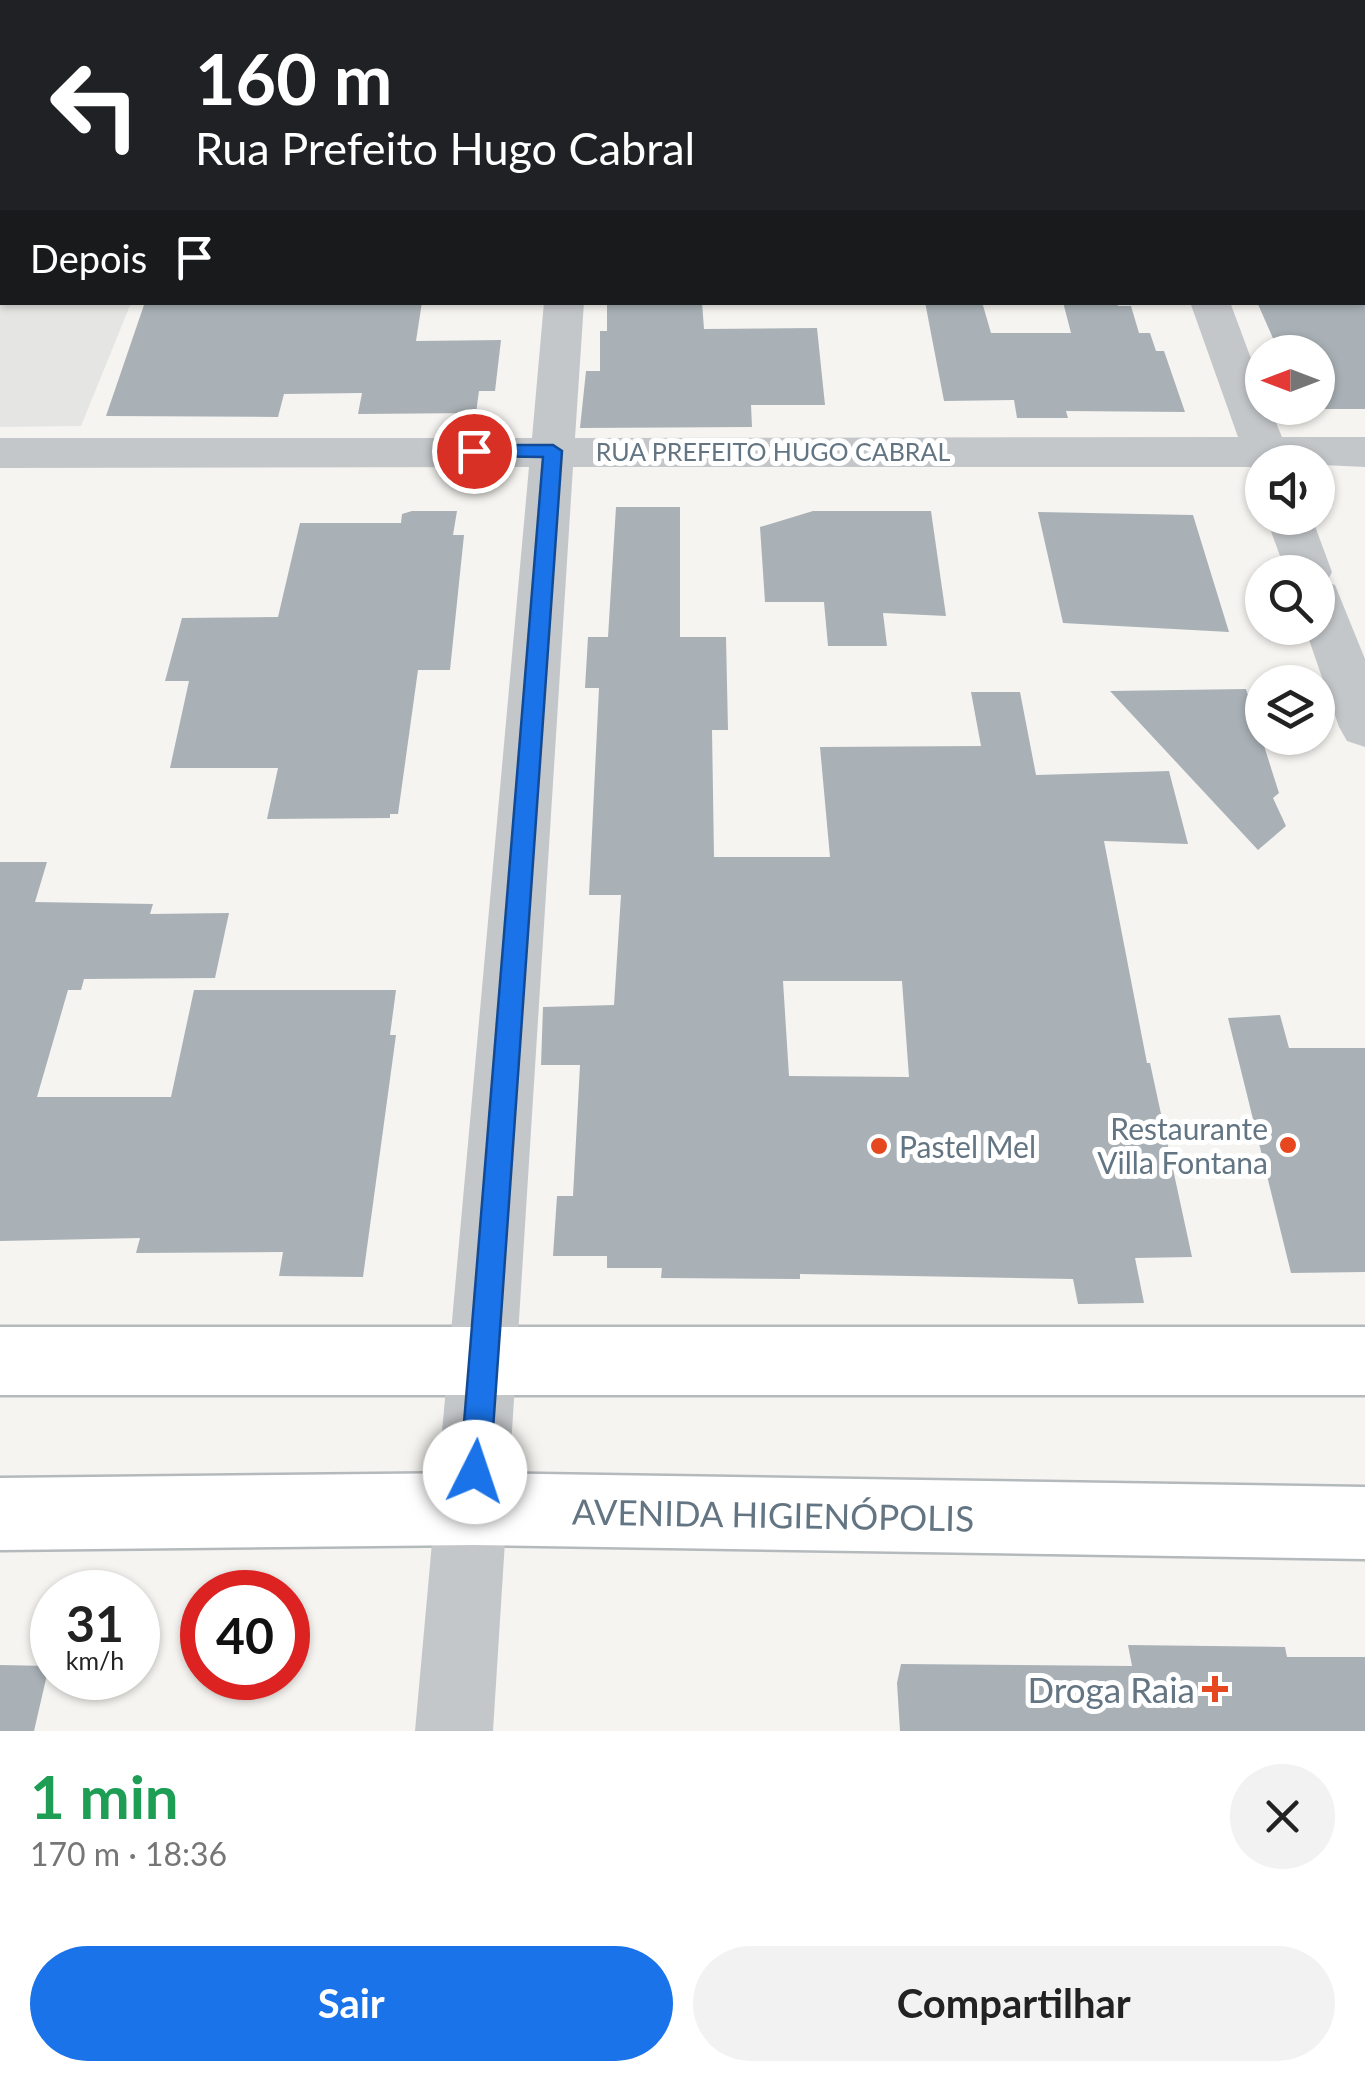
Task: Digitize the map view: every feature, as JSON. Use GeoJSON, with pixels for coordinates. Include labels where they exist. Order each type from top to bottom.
{"type":"FeatureCollection","features":[{"type":"Feature","properties":{"kind":"main road"},"geometry":{"type":"LineString","coordinates":[[0,1361],[1365,1360]]}},
{"type":"Feature","properties":{"kind":"main road","name":"AVENIDA HIGIENÓPOLIS"},"geometry":{"type":"LineString","coordinates":[[0,1514],[472,1509],[1365,1523]]}},
{"type":"Feature","properties":{"kind":"street"},"geometry":{"type":"LineString","coordinates":[[454,1731],[564,305]]}},
{"type":"Feature","properties":{"kind":"street"},"geometry":{"type":"LineString","coordinates":[[1211,305],[1262,445]]}},
{"type":"Feature","properties":{"kind":"street","name":"RUA PREFEITO HUGO CABRAL"},"geometry":{"type":"LineString","coordinates":[[0,453],[553,451],[1245,458]]}},
{"type":"Feature","properties":{"kind":"street","name":"RUA PREFEITO HUGO CABRAL"},"geometry":{"type":"LineString","coordinates":[[1335,454],[1365,452]]}},
{"type":"Feature","properties":{"kind":"street"},"geometry":{"type":"LineString","coordinates":[[1335,644],[1365,728]]}},
{"type":"Feature","properties":{"kind":"shaded area"},"geometry":{"type":"Polygon","coordinates":[[[0,305],[130,305],[81,426],[0,427],[0,305]]]}},
{"type":"Feature","properties":{"kind":"building"},"geometry":{"type":"Polygon","coordinates":[[[144,305],[422,305],[416,341],[501,340],[495,391],[479,391],[476,413],[358,414],[362,393],[284,394],[278,417],[106,416],[144,305]]]}},
{"type":"Feature","properties":{"kind":"building"},"geometry":{"type":"Polygon","coordinates":[[[607,305],[702,305],[704,329],[817,328],[825,405],[751,405],[752,427],[580,428],[586,371],[600,371],[600,331],[607,331],[607,305]]]}},
{"type":"Feature","properties":{"kind":"building"},"geometry":{"type":"Polygon","coordinates":[[[926,305],[983,305],[991,333],[1071,333],[1064,305],[1118,305],[1131,306],[1139,333],[1150,333],[1156,351],[1164,351],[1185,412],[1066,411],[1068,418],[1017,418],[1014,400],[944,401],[926,305]]]}},
{"type":"Feature","properties":{"kind":"building"},"geometry":{"type":"Polygon","coordinates":[[[1258,305],[1365,305],[1365,409],[1335,409],[1335,335],[1272,335],[1258,305]]]}},
{"type":"Feature","properties":{"kind":"building"},"geometry":{"type":"Polygon","coordinates":[[[616,507],[680,507],[680,637],[726,637],[728,730],[712,730],[714,857],[830,857],[820,747],[981,746],[971,692],[1020,692],[1036,775],[1169,771],[1188,844],[1104,841],[1147,1063],[1192,1257],[1135,1258],[1144,1303],[1078,1304],[1073,1279],[800,1274],[800,1279],[661,1278],[662,1268],[607,1268],[607,1256],[553,1256],[557,1196],[573,1196],[580,1065],[541,1065],[543,1007],[614,1005],[621,895],[589,895],[599,688],[585,688],[588,637],[608,637],[616,507]],[[783,981],[789,1076],[909,1077],[902,981],[783,981]]]}},
{"type":"Feature","properties":{"kind":"building"},"geometry":{"type":"Polygon","coordinates":[[[457,511],[453,535],[464,535],[450,670],[418,670],[398,814],[390,814],[390,818],[267,819],[278,768],[170,768],[189,681],[165,681],[182,618],[278,617],[300,523],[401,523],[402,514],[457,511]]]}},
{"type":"Feature","properties":{"kind":"building"},"geometry":{"type":"Polygon","coordinates":[[[813,511],[931,511],[946,616],[883,613],[887,646],[828,646],[824,602],[765,602],[760,527],[813,511]]]}},
{"type":"Feature","properties":{"kind":"building"},"geometry":{"type":"Polygon","coordinates":[[[1038,512],[1193,515],[1229,632],[1063,623],[1038,512]]]}},
{"type":"Feature","properties":{"kind":"building"},"geometry":{"type":"Polygon","coordinates":[[[1245,689],[1245,755],[1267,755],[1279,793],[1273,798],[1286,826],[1258,850],[1110,691],[1245,689]]]}},
{"type":"Feature","properties":{"kind":"building"},"geometry":{"type":"Polygon","coordinates":[[[0,862],[47,862],[35,902],[153,904],[150,914],[229,913],[215,978],[84,979],[81,990],[68,990],[37,1097],[171,1097],[194,990],[396,990],[390,1035],[396,1035],[363,1277],[279,1276],[283,1252],[136,1253],[140,1238],[0,1241],[0,862]]]}},
{"type":"Feature","properties":{"kind":"building"},"geometry":{"type":"Polygon","coordinates":[[[1280,1015],[1289,1048],[1365,1048],[1365,1272],[1291,1273],[1228,1018],[1280,1015]]]}},
{"type":"Feature","properties":{"kind":"building"},"geometry":{"type":"Polygon","coordinates":[[[1128,1645],[1285,1647],[1287,1657],[1365,1657],[1365,1731],[900,1731],[897,1683],[901,1664],[1132,1666],[1128,1645]]]}},
{"type":"Feature","properties":{"kind":"building"},"geometry":{"type":"Polygon","coordinates":[[[0,1665],[30,1666],[30,1700],[41,1700],[34,1731],[0,1731],[0,1665]]]}},
{"type":"Feature","properties":{"kind":"place","name":"Restaurante Villa Fontana"},"geometry":{"type":"Point","coordinates":[1288,1145]}},
{"type":"Feature","properties":{"kind":"place","name":"Pastel Mel"},"geometry":{"type":"Point","coordinates":[879,1146]}},
{"type":"Feature","properties":{"kind":"place","name":"Droga Raia"},"geometry":{"type":"Point","coordinates":[1215,1689]}},
{"type":"Feature","properties":{"kind":"route"},"geometry":{"type":"LineString","coordinates":[[474,451],[553,451],[475,1472]]}}]}
